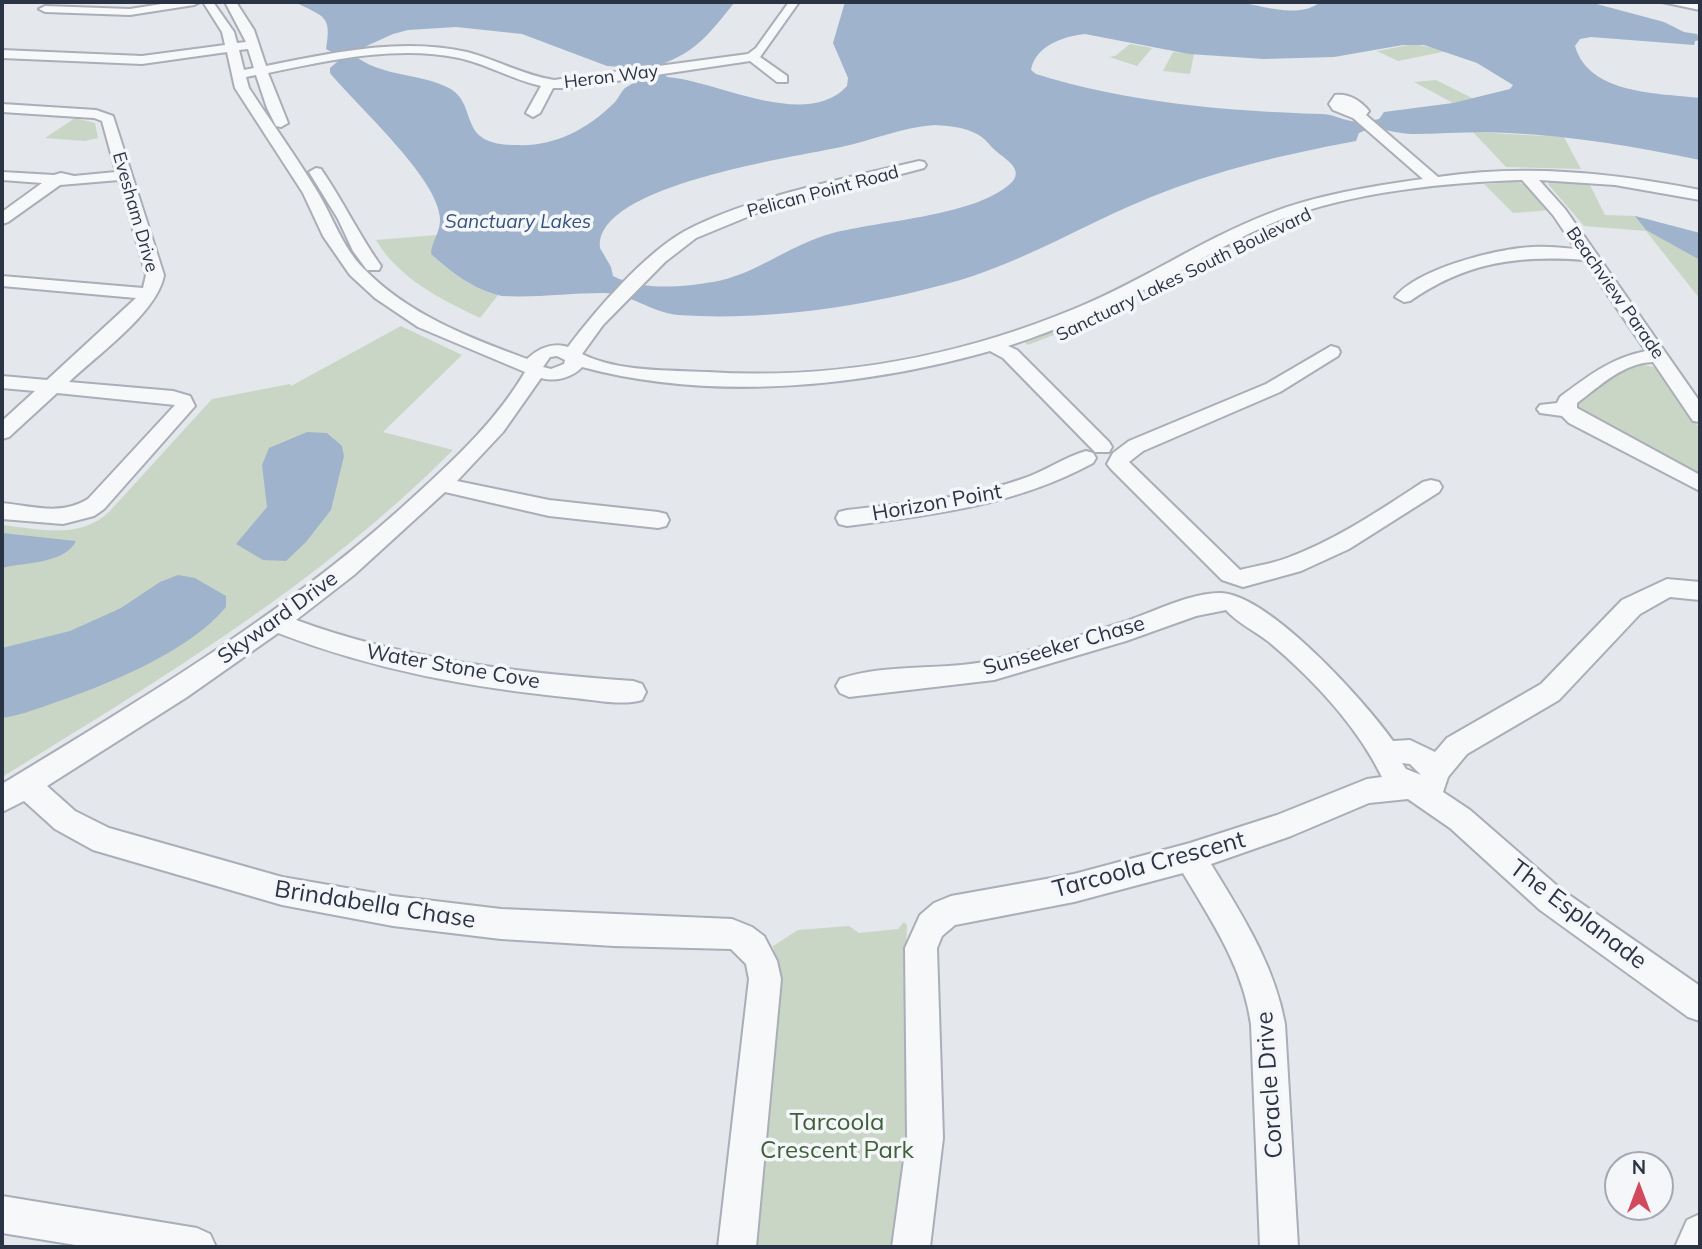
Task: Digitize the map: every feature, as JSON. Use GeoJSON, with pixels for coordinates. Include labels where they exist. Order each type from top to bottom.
{"type":"FeatureCollection","features":[{"type":"Feature","properties":{"kind":"street"},"geometry":{"type":"LineString","coordinates":[[45,9],[130,12],[194,2]]}},
{"type":"Feature","properties":{"kind":"street","name":"Sanctuary Lakes South Boulevard"},"geometry":{"type":"LineString","coordinates":[[208,2],[223,22],[233,47],[242,88],[311,193],[325,225],[356,271],[393,304],[451,336],[593,374],[689,390],[768,393],[850,387],[905,379],[1000,353],[1104,318],[1190,275],[1273,228],[1349,197],[1434,181],[1525,174],[1611,178],[1700,195]]}},
{"type":"Feature","properties":{"kind":"street","name":"Sanctuary Lakes South Boulevard"},"geometry":{"type":"LineString","coordinates":[[231,2],[245,20],[254,44],[259,71],[277,116],[346,219],[357,245],[368,261],[411,299],[451,321],[501,344],[554,363]]}},
{"type":"Feature","properties":{"kind":"street"},"geometry":{"type":"LineString","coordinates":[[782,79],[752,57],[760,51],[794,2]]}},
{"type":"Feature","properties":{"kind":"street"},"geometry":{"type":"LineString","coordinates":[[1674,3],[1700,7]]}},
{"type":"Feature","properties":{"kind":"street"},"geometry":{"type":"LineString","coordinates":[[1674,3],[1684,10],[1686,18]]}},
{"type":"Feature","properties":{"kind":"street"},"geometry":{"type":"LineString","coordinates":[[2,54],[133,60],[254,44]]}},
{"type":"Feature","properties":{"kind":"street","name":"Heron Way"},"geometry":{"type":"LineString","coordinates":[[237,75],[358,55],[413,50],[477,58],[548,84],[641,74],[752,57]]}},
{"type":"Feature","properties":{"kind":"street"},"geometry":{"type":"LineString","coordinates":[[534,114],[548,84]]}},
{"type":"Feature","properties":{"kind":"street","name":"Evesham Drive"},"geometry":{"type":"LineString","coordinates":[[2,108],[105,116],[108,119],[154,269],[151,290],[137,309],[2,432]]}},
{"type":"Feature","properties":{"kind":"street"},"geometry":{"type":"LineString","coordinates":[[1366,122],[1434,181]]}},
{"type":"Feature","properties":{"kind":"street","name":"Pelican Point Road"},"geometry":{"type":"LineString","coordinates":[[554,363],[674,246],[714,224],[785,199],[870,180],[919,165]]}},
{"type":"Feature","properties":{"kind":"street"},"geometry":{"type":"LineString","coordinates":[[2,168],[85,180],[124,171]]}},
{"type":"Feature","properties":{"kind":"street","name":"Beachview Parade"},"geometry":{"type":"LineString","coordinates":[[1525,174],[1552,203],[1700,416]]}},
{"type":"Feature","properties":{"kind":"street"},"geometry":{"type":"LineString","coordinates":[[2,176],[62,176]]}},
{"type":"Feature","properties":{"kind":"street"},"geometry":{"type":"LineString","coordinates":[[2,219],[62,176]]}},
{"type":"Feature","properties":{"kind":"street"},"geometry":{"type":"LineString","coordinates":[[325,225],[346,219]]}},
{"type":"Feature","properties":{"kind":"street"},"geometry":{"type":"LineString","coordinates":[[1404,297],[1435,276],[1514,254],[1536,252],[1589,255]]}},
{"type":"Feature","properties":{"kind":"street"},"geometry":{"type":"LineString","coordinates":[[2,281],[151,290]]}},
{"type":"Feature","properties":{"kind":"street","name":"Horizon Point"},"geometry":{"type":"LineString","coordinates":[[847,518],[968,502],[1019,488],[1107,457],[1273,388],[1332,349]]}},
{"type":"Feature","properties":{"kind":"street"},"geometry":{"type":"LineString","coordinates":[[1655,351],[1622,360],[1557,410],[1700,485]]}},
{"type":"Feature","properties":{"kind":"street"},"geometry":{"type":"LineString","coordinates":[[1000,353],[1107,457],[1228,592],[1272,629],[1400,757],[1457,746]]}},
{"type":"Feature","properties":{"kind":"street","name":"Skyward Drive"},"geometry":{"type":"LineString","coordinates":[[13,792],[205,671],[276,622],[349,566],[441,484],[554,363]]}},
{"type":"Feature","properties":{"kind":"street"},"geometry":{"type":"LineString","coordinates":[[2,382],[173,397],[183,400],[185,406],[105,494],[85,512],[67,517],[2,511]]}},
{"type":"Feature","properties":{"kind":"street"},"geometry":{"type":"LineString","coordinates":[[441,484],[547,508],[661,520]]}},
{"type":"Feature","properties":{"kind":"street","name":"Sunseeker Chase"},"geometry":{"type":"LineString","coordinates":[[849,686],[994,670],[1126,631],[1228,592],[1344,540],[1431,487]]}},
{"type":"Feature","properties":{"kind":"street"},"geometry":{"type":"LineString","coordinates":[[1424,782],[1457,746],[1550,692],[1631,607],[1667,588],[1700,591]]}},
{"type":"Feature","properties":{"kind":"street","name":"Water Stone Cove"},"geometry":{"type":"LineString","coordinates":[[276,622],[352,648],[419,664],[535,683],[637,692]]}},
{"type":"Feature","properties":{"kind":"street","name":"The Esplanade"},"geometry":{"type":"LineString","coordinates":[[1400,757],[1396,778],[1424,782],[1460,819],[1551,900],[1700,1005]]}},
{"type":"Feature","properties":{"kind":"street","name":"Tarcoola Crescent"},"geometry":{"type":"LineString","coordinates":[[1367,791],[1400,757]]}},
{"type":"Feature","properties":{"kind":"street","name":"Tarcoola Crescent"},"geometry":{"type":"LineString","coordinates":[[911,1247],[925,1138],[921,960],[923,937],[936,919],[951,911],[1074,888],[1190,858],[1281,827],[1367,791],[1424,782]]}},
{"type":"Feature","properties":{"kind":"street","name":"Brindabella Chase"},"geometry":{"type":"LineString","coordinates":[[13,792],[103,839],[282,891],[453,919],[601,930],[723,932],[736,934],[748,941],[763,963],[765,979],[737,1247]]}},
{"type":"Feature","properties":{"kind":"street","name":"Coracle Drive"},"geometry":{"type":"LineString","coordinates":[[1190,858],[1253,968],[1264,1000],[1268,1024],[1279,1247]]}},
{"type":"Feature","properties":{"kind":"street"},"geometry":{"type":"LineString","coordinates":[[2,1214],[197,1247]]}},
{"type":"Feature","properties":{"kind":"street"},"geometry":{"type":"LineString","coordinates":[[1694,1247],[1700,1233]]}},
{"type":"Feature","properties":{"kind":"green space"},"geometry":{"type":"Polygon","coordinates":[[[1130,44],[1152,48],[1137,66],[1109,57],[1115,56],[1130,44]]]}},
{"type":"Feature","properties":{"kind":"green space"},"geometry":{"type":"Polygon","coordinates":[[[1414,44],[1447,51],[1398,61],[1377,51],[1414,44]]]}},
{"type":"Feature","properties":{"kind":"green space"},"geometry":{"type":"Polygon","coordinates":[[[1173,52],[1194,54],[1190,74],[1163,71],[1173,52]]]}},
{"type":"Feature","properties":{"kind":"green space"},"geometry":{"type":"Polygon","coordinates":[[[1436,80],[1474,99],[1453,103],[1414,82],[1436,80]]]}},
{"type":"Feature","properties":{"kind":"green space"},"geometry":{"type":"Polygon","coordinates":[[[75,118],[95,123],[98,138],[85,141],[45,138],[75,118]]]}},
{"type":"Feature","properties":{"kind":"green space"},"geometry":{"type":"Polygon","coordinates":[[[1473,132],[1564,137],[1581,169],[1506,167],[1473,132]]]}},
{"type":"Feature","properties":{"kind":"green space"},"geometry":{"type":"Polygon","coordinates":[[[1551,181],[1589,183],[1605,215],[1635,216],[1698,233],[1700,228],[1700,299],[1646,231],[1584,226],[1548,184],[1551,181]]]}},
{"type":"Feature","properties":{"kind":"green space"},"geometry":{"type":"Polygon","coordinates":[[[1516,182],[1530,186],[1552,210],[1513,213],[1484,184],[1516,182]]]}},
{"type":"Feature","properties":{"kind":"green space"},"geometry":{"type":"Polygon","coordinates":[[[1306,211],[1263,230],[1164,286],[1087,322],[1028,345],[1021,339],[1256,227],[1306,211]]]}},
{"type":"Feature","properties":{"kind":"green space"},"geometry":{"type":"Polygon","coordinates":[[[438,235],[431,254],[462,279],[498,295],[480,318],[451,304],[409,277],[385,254],[376,240],[438,235]]]}},
{"type":"Feature","properties":{"kind":"green space"},"geometry":{"type":"Polygon","coordinates":[[[401,326],[462,355],[383,432],[453,450],[402,499],[294,587],[180,666],[2,777],[2,525],[58,530],[85,526],[97,521],[109,512],[212,399],[290,384],[291,386],[401,326]]]}},
{"type":"Feature","properties":{"kind":"green space"},"geometry":{"type":"Polygon","coordinates":[[[1632,362],[1657,368],[1700,429],[1700,477],[1576,418],[1567,402],[1632,362]]]}},
{"type":"Feature","properties":{"kind":"green space","name":"Tarcoola Crescent Park"},"geometry":{"type":"Polygon","coordinates":[[[904,922],[907,925],[909,1150],[896,1247],[755,1247],[778,971],[773,946],[798,930],[849,926],[859,933],[898,929],[904,922]]]}},
{"type":"Feature","properties":{"kind":"water","name":"Sanctuary Lakes"},"geometry":{"type":"Polygon","coordinates":[[[295,2],[735,2],[703,40],[658,68],[667,77],[760,100],[808,104],[829,99],[847,86],[848,78],[833,43],[845,2],[1239,2],[1292,11],[1312,7],[1320,2],[1589,2],[1664,22],[1684,32],[1697,34],[1700,40],[1695,41],[1694,45],[1591,37],[1580,39],[1575,46],[1583,62],[1595,74],[1610,83],[1646,92],[1700,98],[1700,160],[1581,139],[1497,132],[1405,134],[1372,129],[1359,133],[1356,141],[1252,164],[1176,187],[973,276],[881,299],[779,314],[712,316],[668,313],[631,299],[603,293],[502,296],[482,290],[464,280],[431,254],[440,218],[436,202],[426,183],[394,143],[330,73],[330,68],[338,61],[337,55],[326,49],[328,29],[324,18],[295,2]],[[456,27],[408,30],[360,49],[358,58],[380,69],[449,88],[461,98],[475,131],[484,139],[497,144],[530,145],[568,135],[602,114],[625,88],[643,76],[636,68],[607,66],[522,34],[456,27]],[[1085,34],[1068,37],[1044,49],[1031,70],[1036,74],[1071,84],[1142,99],[1249,111],[1325,114],[1359,122],[1379,119],[1384,112],[1453,103],[1510,89],[1513,85],[1477,63],[1424,45],[1403,45],[1334,57],[1264,59],[1189,54],[1085,34]],[[923,126],[841,147],[743,167],[661,191],[628,207],[606,226],[600,248],[613,276],[624,281],[649,286],[713,282],[742,273],[826,235],[922,217],[972,204],[993,195],[1014,179],[1016,174],[1012,165],[977,134],[951,126],[923,126]]]}},
{"type":"Feature","properties":{"kind":"water"},"geometry":{"type":"Polygon","coordinates":[[[1635,216],[1700,233],[1700,260],[1646,230],[1635,216]]]}},
{"type":"Feature","properties":{"kind":"water"},"geometry":{"type":"Polygon","coordinates":[[[307,432],[327,433],[342,446],[344,456],[331,510],[306,542],[286,561],[263,560],[236,544],[267,507],[262,465],[269,448],[307,432]]]}},
{"type":"Feature","properties":{"kind":"water"},"geometry":{"type":"Polygon","coordinates":[[[2,533],[76,541],[71,549],[54,558],[2,568],[2,533]]]}},
{"type":"Feature","properties":{"kind":"water"},"geometry":{"type":"Polygon","coordinates":[[[178,575],[195,578],[226,596],[226,607],[210,624],[168,653],[119,678],[48,705],[2,718],[2,648],[70,631],[121,608],[160,582],[178,575]]]}}]}
